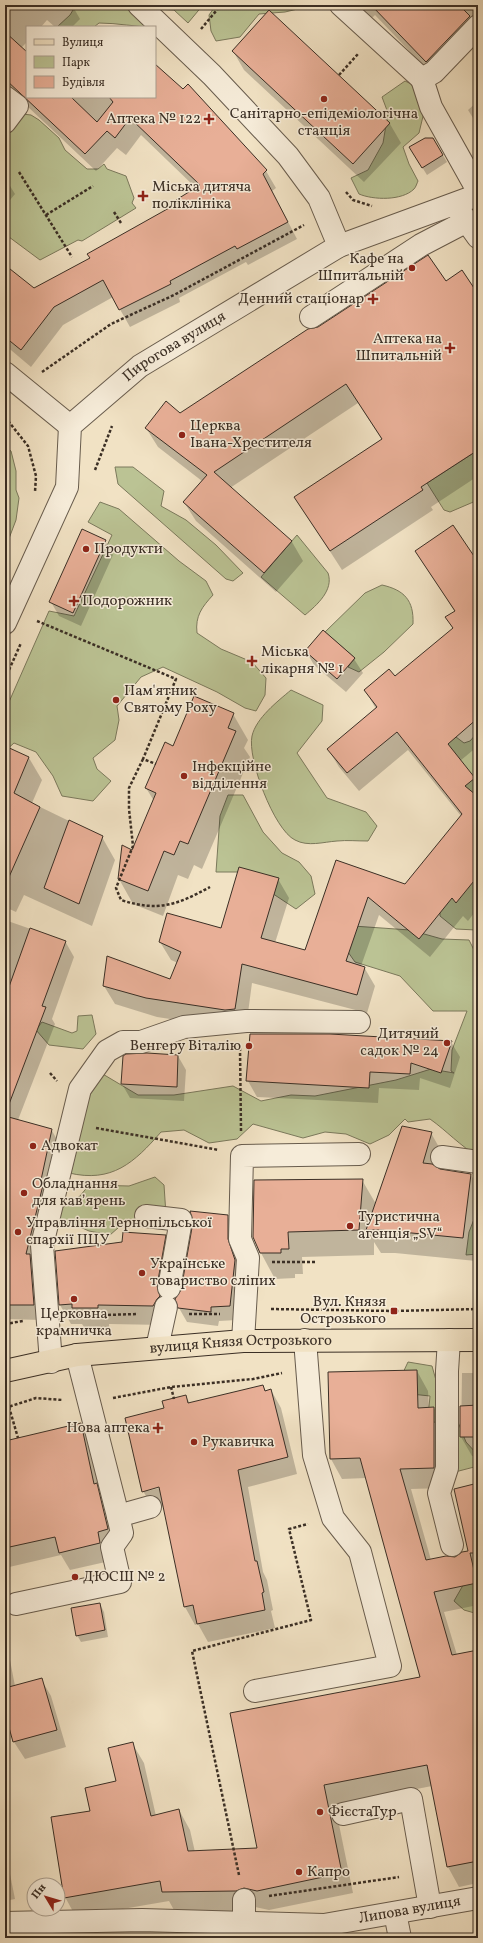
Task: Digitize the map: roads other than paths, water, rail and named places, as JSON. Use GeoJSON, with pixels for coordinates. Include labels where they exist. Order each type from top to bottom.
{"type":"FeatureCollection","features":[{"type":"Feature","properties":{"kind":"main road","name":"вулиця Князя Острозького"},"geometry":{"type":"LineString","coordinates":[[5,1371],[77,1355],[243,1341],[478,1340]]}},
{"type":"Feature","properties":{"kind":"street"},"geometry":{"type":"LineString","coordinates":[[139,5],[212,75],[288,156],[319,198],[339,246]]}},
{"type":"Feature","properties":{"kind":"street"},"geometry":{"type":"LineString","coordinates":[[341,5],[422,79],[431,107],[478,191]]}},
{"type":"Feature","properties":{"kind":"street"},"geometry":{"type":"LineString","coordinates":[[422,79],[434,72],[478,26]]}},
{"type":"Feature","properties":{"kind":"street"},"geometry":{"type":"LineString","coordinates":[[5,97],[17,106],[5,122]]}},
{"type":"Feature","properties":{"kind":"street","name":"Пирогова вулиця"},"geometry":{"type":"LineString","coordinates":[[70,426],[140,366],[339,246],[467,221],[478,195]]}},
{"type":"Feature","properties":{"kind":"street"},"geometry":{"type":"LineString","coordinates":[[311,317],[421,245],[467,221]]}},
{"type":"Feature","properties":{"kind":"street"},"geometry":{"type":"LineString","coordinates":[[5,373],[70,426],[66,487],[5,623]]}},
{"type":"Feature","properties":{"kind":"street"},"geometry":{"type":"LineString","coordinates":[[51,1362],[42,1245],[80,1089],[107,1051],[123,1042],[140,1042],[184,1027],[240,1021],[359,1022]]}},
{"type":"Feature","properties":{"kind":"street"},"geometry":{"type":"LineString","coordinates":[[243,1341],[248,1258],[240,1239],[242,1156],[360,1154]]}},
{"type":"Feature","properties":{"kind":"street"},"geometry":{"type":"LineString","coordinates":[[442,1157],[478,1162]]}},
{"type":"Feature","properties":{"kind":"street"},"geometry":{"type":"LineString","coordinates":[[146,1216],[181,1220],[167,1303],[157,1348]]}},
{"type":"Feature","properties":{"kind":"street"},"geometry":{"type":"LineString","coordinates":[[254,1691],[390,1666],[360,1552],[333,1518],[314,1455],[305,1340]]}},
{"type":"Feature","properties":{"kind":"street"},"geometry":{"type":"LineString","coordinates":[[449,1340],[447,1371],[447,1468],[439,1493],[452,1545]]}},
{"type":"Feature","properties":{"kind":"street"},"geometry":{"type":"LineString","coordinates":[[16,1604],[120,1582],[112,1547],[122,1533],[77,1355]]}},
{"type":"Feature","properties":{"kind":"street"},"geometry":{"type":"LineString","coordinates":[[118,1516],[150,1508]]}},
{"type":"Feature","properties":{"kind":"street"},"geometry":{"type":"LineString","coordinates":[[343,1814],[411,1799],[430,1907]]}},
{"type":"Feature","properties":{"kind":"street","name":"Липова вулиця"},"geometry":{"type":"LineString","coordinates":[[5,1923],[142,1920],[244,1930],[324,1925],[478,1898]]}},
{"type":"Feature","properties":{"kind":"street"},"geometry":{"type":"LineString","coordinates":[[244,1900],[244,1930]]}},
{"type":"Feature","properties":{"kind":"street"},"geometry":{"type":"LineString","coordinates":[[394,1913],[400,1938]]}},
{"type":"Feature","properties":{"kind":"place","name":"Санітарно-епідеміологічна станція"},"geometry":{"type":"Point","coordinates":[324,99]}},
{"type":"Feature","properties":{"kind":"place","name":"Аптека № 122"},"geometry":{"type":"Point","coordinates":[209,119]}},
{"type":"Feature","properties":{"kind":"place","name":"Міська дитяча поліклініка"},"geometry":{"type":"Point","coordinates":[143,196]}},
{"type":"Feature","properties":{"kind":"place","name":"Кафе на Шпитальній"},"geometry":{"type":"Point","coordinates":[412,268]}},
{"type":"Feature","properties":{"kind":"place","name":"Денний стаціонар"},"geometry":{"type":"Point","coordinates":[373,299]}},
{"type":"Feature","properties":{"kind":"place","name":"Аптека на Шпитальній"},"geometry":{"type":"Point","coordinates":[450,348]}},
{"type":"Feature","properties":{"kind":"place","name":"Церква Івана-Хрестителя"},"geometry":{"type":"Point","coordinates":[182,435]}},
{"type":"Feature","properties":{"kind":"place","name":"Продукти"},"geometry":{"type":"Point","coordinates":[86,549]}},
{"type":"Feature","properties":{"kind":"place","name":"Подорожник"},"geometry":{"type":"Point","coordinates":[74,601]}},
{"type":"Feature","properties":{"kind":"place","name":"Міська лікарня № 1"},"geometry":{"type":"Point","coordinates":[252,661]}},
{"type":"Feature","properties":{"kind":"place","name":"Пам'ятник Святому Роху"},"geometry":{"type":"Point","coordinates":[116,700]}},
{"type":"Feature","properties":{"kind":"place","name":"Інфекційне відділення"},"geometry":{"type":"Point","coordinates":[184,776]}},
{"type":"Feature","properties":{"kind":"place","name":"Дитячий садок № 24"},"geometry":{"type":"Point","coordinates":[447,1043]}},
{"type":"Feature","properties":{"kind":"place","name":"Венгеру Віталію"},"geometry":{"type":"Point","coordinates":[249,1046]}},
{"type":"Feature","properties":{"kind":"place","name":"Адвокат"},"geometry":{"type":"Point","coordinates":[33,1146]}},
{"type":"Feature","properties":{"kind":"place","name":"Обладнання для кав’ярень"},"geometry":{"type":"Point","coordinates":[24,1193]}},
{"type":"Feature","properties":{"kind":"place","name":"Туристична агенція „SV“"},"geometry":{"type":"Point","coordinates":[350,1226]}},
{"type":"Feature","properties":{"kind":"place","name":"Управління Тернопільської єпархії ПЦУ"},"geometry":{"type":"Point","coordinates":[18,1232]}},
{"type":"Feature","properties":{"kind":"place","name":"Українське товариство сліпих"},"geometry":{"type":"Point","coordinates":[142,1273]}},
{"type":"Feature","properties":{"kind":"place","name":"Церковна крамничка"},"geometry":{"type":"Point","coordinates":[74,1299]}},
{"type":"Feature","properties":{"kind":"place","name":"Вул. Князя Острозького"},"geometry":{"type":"Point","coordinates":[394,1311]}},
{"type":"Feature","properties":{"kind":"place","name":"Нова аптека"},"geometry":{"type":"Point","coordinates":[158,1428]}},
{"type":"Feature","properties":{"kind":"place","name":"Рукавичка"},"geometry":{"type":"Point","coordinates":[194,1442]}},
{"type":"Feature","properties":{"kind":"place","name":"ДЮСШ № 2"},"geometry":{"type":"Point","coordinates":[75,1577]}},
{"type":"Feature","properties":{"kind":"place","name":"ФієстаТур"},"geometry":{"type":"Point","coordinates":[320,1812]}},
{"type":"Feature","properties":{"kind":"place","name":"Капро"},"geometry":{"type":"Point","coordinates":[299,1872]}}]}
